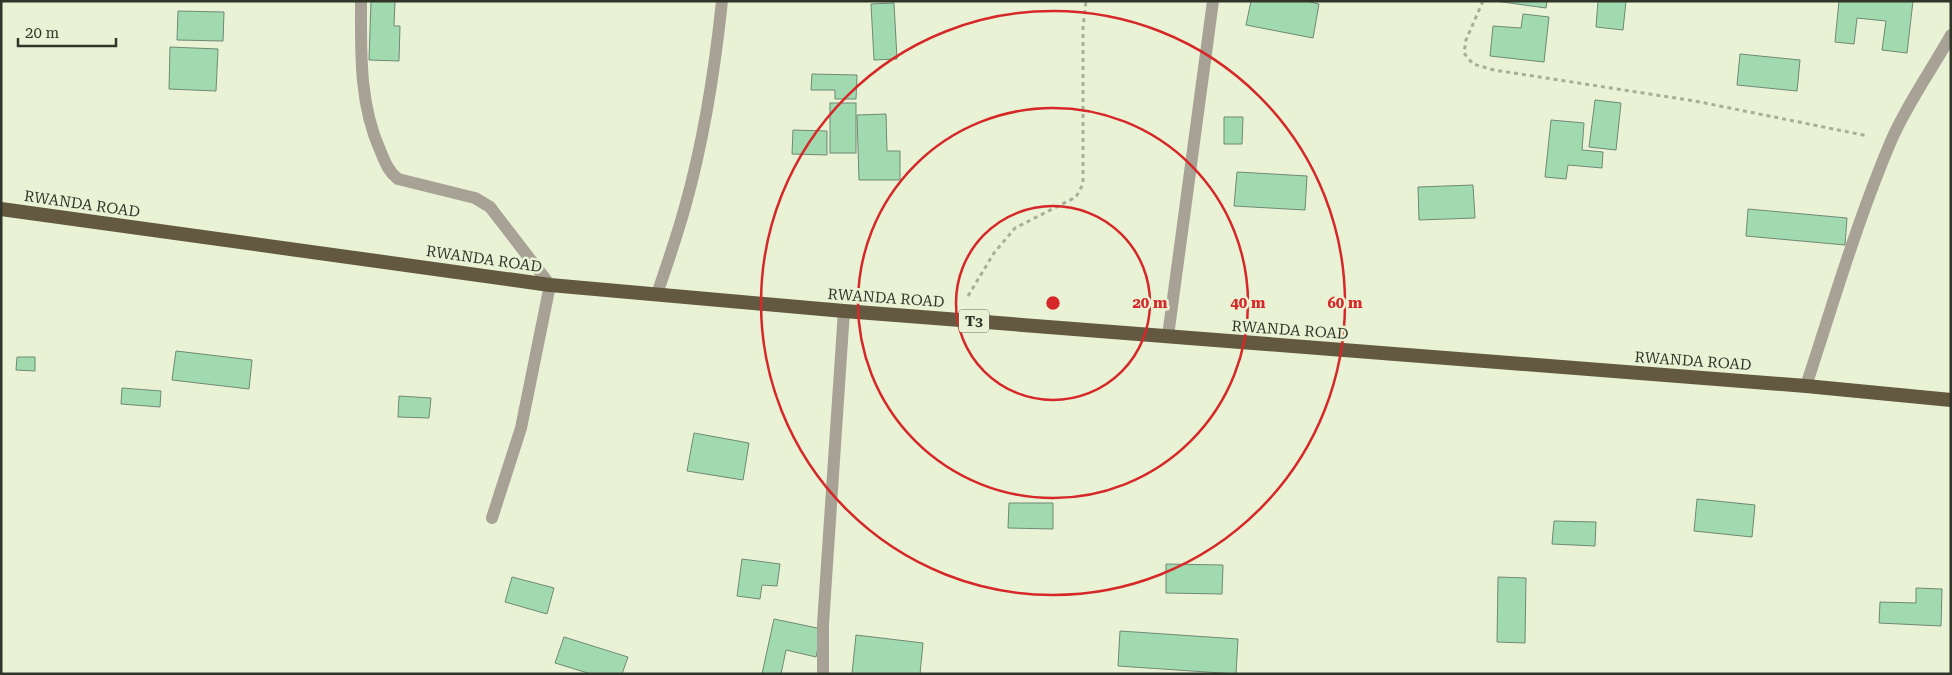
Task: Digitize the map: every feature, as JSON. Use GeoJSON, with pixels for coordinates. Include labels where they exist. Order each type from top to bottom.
{"type":"FeatureCollection","features":[{"type":"Feature","properties":{"kind":"highway","name":"RWANDA ROAD"},"geometry":{"type":"LineString","coordinates":[[1,209],[550,285],[844,311],[1806,386],[1951,400]]}},
{"type":"Feature","properties":{"kind":"street"},"geometry":{"type":"LineString","coordinates":[[361,1],[362,80],[372,132],[389,172],[398,179],[475,198],[490,207],[550,285],[521,428],[492,518]]}},
{"type":"Feature","properties":{"kind":"street"},"geometry":{"type":"LineString","coordinates":[[657,294],[685,207],[695,164],[718,42],[722,1]]}},
{"type":"Feature","properties":{"kind":"street"},"geometry":{"type":"LineString","coordinates":[[1168,336],[1213,1]]}},
{"type":"Feature","properties":{"kind":"street"},"geometry":{"type":"LineString","coordinates":[[1806,386],[1870,195],[1891,141],[1905,111],[1951,35]]}},
{"type":"Feature","properties":{"kind":"street"},"geometry":{"type":"LineString","coordinates":[[823,674],[823,624],[844,311]]}},
{"type":"Feature","properties":{"kind":"path"},"geometry":{"type":"LineString","coordinates":[[954,319],[994,254],[1015,228],[1076,198],[1083,184],[1083,28],[1086,1]]}},
{"type":"Feature","properties":{"kind":"path"},"geometry":{"type":"LineString","coordinates":[[1483,1],[1466,40],[1464,53],[1474,64],[1494,70],[1695,101],[1891,141]]}},
{"type":"Feature","properties":{"kind":"building"},"geometry":{"type":"Polygon","coordinates":[[[371,1],[395,1],[394,26],[400,26],[399,61],[369,60],[371,1]]]}},
{"type":"Feature","properties":{"kind":"building"},"geometry":{"type":"Polygon","coordinates":[[[1251,1],[1307,1],[1319,4],[1313,38],[1246,25],[1251,1]]]}},
{"type":"Feature","properties":{"kind":"building"},"geometry":{"type":"Polygon","coordinates":[[[1495,1],[1547,1],[1546,8],[1495,1]]]}},
{"type":"Feature","properties":{"kind":"building"},"geometry":{"type":"Polygon","coordinates":[[[1598,1],[1626,1],[1623,30],[1596,27],[1598,1]]]}},
{"type":"Feature","properties":{"kind":"building"},"geometry":{"type":"Polygon","coordinates":[[[1839,1],[1913,1],[1907,53],[1882,50],[1886,21],[1857,18],[1854,44],[1835,42],[1839,1]]]}},
{"type":"Feature","properties":{"kind":"building"},"geometry":{"type":"Polygon","coordinates":[[[894,3],[897,59],[874,60],[871,4],[894,3]]]}},
{"type":"Feature","properties":{"kind":"building"},"geometry":{"type":"Polygon","coordinates":[[[178,11],[224,12],[223,41],[177,40],[178,11]]]}},
{"type":"Feature","properties":{"kind":"building"},"geometry":{"type":"Polygon","coordinates":[[[1523,14],[1549,17],[1544,62],[1490,56],[1493,26],[1521,28],[1523,14]]]}},
{"type":"Feature","properties":{"kind":"building"},"geometry":{"type":"Polygon","coordinates":[[[170,47],[218,49],[216,91],[169,89],[170,47]]]}},
{"type":"Feature","properties":{"kind":"building"},"geometry":{"type":"Polygon","coordinates":[[[1740,54],[1800,60],[1797,91],[1737,85],[1740,54]]]}},
{"type":"Feature","properties":{"kind":"building"},"geometry":{"type":"Polygon","coordinates":[[[812,74],[857,75],[856,99],[835,99],[835,90],[811,90],[812,74]]]}},
{"type":"Feature","properties":{"kind":"building"},"geometry":{"type":"Polygon","coordinates":[[[1595,100],[1621,103],[1616,150],[1589,147],[1595,100]]]}},
{"type":"Feature","properties":{"kind":"building"},"geometry":{"type":"Polygon","coordinates":[[[830,103],[856,103],[856,153],[830,153],[830,103]]]}},
{"type":"Feature","properties":{"kind":"building"},"geometry":{"type":"Polygon","coordinates":[[[886,114],[887,151],[900,151],[900,180],[859,180],[857,115],[886,114]]]}},
{"type":"Feature","properties":{"kind":"building"},"geometry":{"type":"Polygon","coordinates":[[[1224,117],[1243,117],[1242,144],[1224,144],[1224,117]]]}},
{"type":"Feature","properties":{"kind":"building"},"geometry":{"type":"Polygon","coordinates":[[[1551,120],[1584,123],[1582,150],[1603,152],[1602,168],[1568,165],[1566,179],[1545,177],[1551,120]]]}},
{"type":"Feature","properties":{"kind":"building"},"geometry":{"type":"Polygon","coordinates":[[[793,130],[827,131],[827,155],[792,154],[793,130]]]}},
{"type":"Feature","properties":{"kind":"building"},"geometry":{"type":"Polygon","coordinates":[[[1237,172],[1307,176],[1305,210],[1234,206],[1237,172]]]}},
{"type":"Feature","properties":{"kind":"building"},"geometry":{"type":"Polygon","coordinates":[[[1473,185],[1475,218],[1419,220],[1418,187],[1473,185]]]}},
{"type":"Feature","properties":{"kind":"building"},"geometry":{"type":"Polygon","coordinates":[[[1748,209],[1847,218],[1845,245],[1746,236],[1748,209]]]}},
{"type":"Feature","properties":{"kind":"building"},"geometry":{"type":"Polygon","coordinates":[[[176,351],[252,360],[249,389],[172,380],[176,351]]]}},
{"type":"Feature","properties":{"kind":"building"},"geometry":{"type":"Polygon","coordinates":[[[17,357],[35,357],[35,371],[16,370],[17,357]]]}},
{"type":"Feature","properties":{"kind":"building"},"geometry":{"type":"Polygon","coordinates":[[[122,388],[161,391],[160,407],[121,404],[122,388]]]}},
{"type":"Feature","properties":{"kind":"building"},"geometry":{"type":"Polygon","coordinates":[[[399,396],[431,398],[429,418],[398,417],[399,396]]]}},
{"type":"Feature","properties":{"kind":"building"},"geometry":{"type":"Polygon","coordinates":[[[694,433],[749,443],[743,480],[687,471],[694,433]]]}},
{"type":"Feature","properties":{"kind":"building"},"geometry":{"type":"Polygon","coordinates":[[[1697,499],[1755,505],[1752,537],[1694,531],[1697,499]]]}},
{"type":"Feature","properties":{"kind":"building"},"geometry":{"type":"Polygon","coordinates":[[[1009,503],[1053,503],[1053,529],[1008,528],[1009,503]]]}},
{"type":"Feature","properties":{"kind":"building"},"geometry":{"type":"Polygon","coordinates":[[[1554,521],[1596,522],[1595,546],[1552,544],[1554,521]]]}},
{"type":"Feature","properties":{"kind":"building"},"geometry":{"type":"Polygon","coordinates":[[[742,559],[780,564],[777,586],[762,585],[760,599],[737,596],[742,559]]]}},
{"type":"Feature","properties":{"kind":"building"},"geometry":{"type":"Polygon","coordinates":[[[1166,564],[1223,565],[1222,594],[1166,593],[1166,564]]]}},
{"type":"Feature","properties":{"kind":"building"},"geometry":{"type":"Polygon","coordinates":[[[512,577],[554,588],[547,614],[505,602],[512,577]]]}},
{"type":"Feature","properties":{"kind":"building"},"geometry":{"type":"Polygon","coordinates":[[[1498,577],[1526,578],[1525,643],[1497,642],[1498,577]]]}},
{"type":"Feature","properties":{"kind":"building"},"geometry":{"type":"Polygon","coordinates":[[[1916,588],[1942,589],[1941,626],[1879,623],[1880,602],[1916,603],[1916,588]]]}},
{"type":"Feature","properties":{"kind":"building"},"geometry":{"type":"Polygon","coordinates":[[[774,619],[822,629],[816,657],[786,650],[781,674],[762,674],[774,619]]]}},
{"type":"Feature","properties":{"kind":"building"},"geometry":{"type":"Polygon","coordinates":[[[1120,631],[1238,639],[1236,674],[1118,666],[1120,631]]]}},
{"type":"Feature","properties":{"kind":"building"},"geometry":{"type":"Polygon","coordinates":[[[856,635],[923,643],[920,674],[852,674],[856,635]]]}},
{"type":"Feature","properties":{"kind":"building"},"geometry":{"type":"Polygon","coordinates":[[[564,637],[628,657],[622,674],[591,674],[555,663],[564,637]]]}}]}
